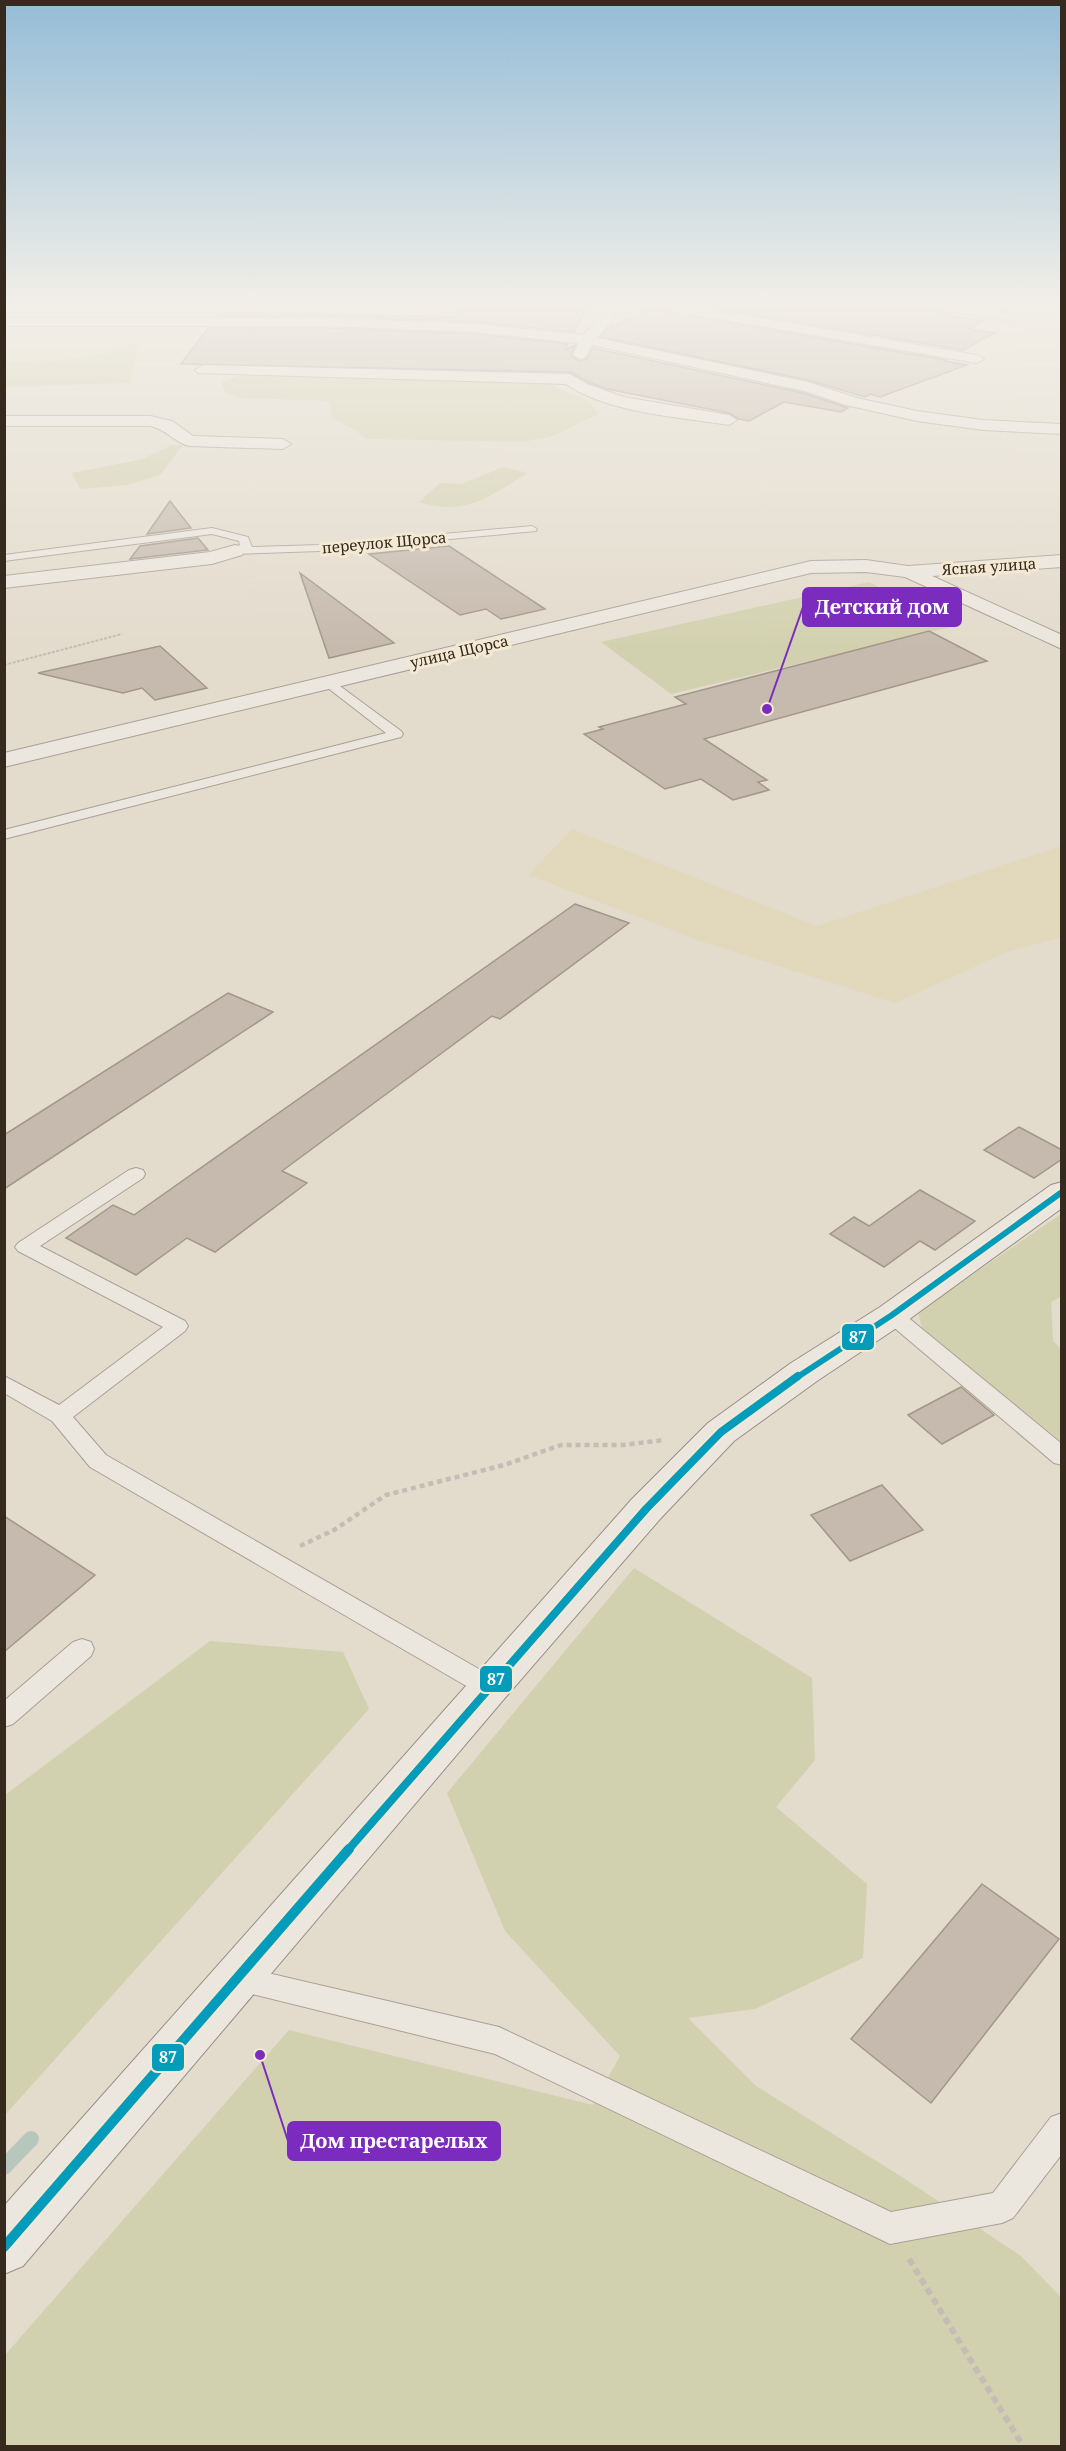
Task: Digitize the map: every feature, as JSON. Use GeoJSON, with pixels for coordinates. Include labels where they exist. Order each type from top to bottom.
{"type":"FeatureCollection","features":[{"type":"Feature","properties":{"kind":"street"},"geometry":{"type":"LineString","coordinates":[[720,418],[729,420]]}},
{"type":"Feature","properties":{"kind":"street"},"geometry":{"type":"LineString","coordinates":[[931,418],[1015,428],[1062,429]]}},
{"type":"Feature","properties":{"kind":"street"},"geometry":{"type":"LineString","coordinates":[[4,421],[150,421],[166,424],[189,441],[283,444]]}},
{"type":"Feature","properties":{"kind":"street"},"geometry":{"type":"LineString","coordinates":[[4,582],[212,558],[235,551]]}},
{"type":"Feature","properties":{"kind":"street","name":"Ясная улица"},"geometry":{"type":"LineString","coordinates":[[912,571],[1062,561]]}},
{"type":"Feature","properties":{"kind":"street","name":"улица Щорса"},"geometry":{"type":"LineString","coordinates":[[4,760],[811,567],[866,566],[912,571]]}},
{"type":"Feature","properties":{"kind":"street"},"geometry":{"type":"LineString","coordinates":[[912,571],[1062,643]]}},
{"type":"Feature","properties":{"kind":"street"},"geometry":{"type":"LineString","coordinates":[[4,2247],[489,1687],[646,1509],[721,1432],[804,1372],[892,1315],[1062,1192]]}},
{"type":"Feature","properties":{"kind":"lane","name":"переулок Щорса"},"geometry":{"type":"LineString","coordinates":[[235,551],[320,548],[532,529]]}},
{"type":"Feature","properties":{"kind":"lane"},"geometry":{"type":"LineString","coordinates":[[4,558],[212,531],[244,539],[246,547],[235,551]]}},
{"type":"Feature","properties":{"kind":"lane"},"geometry":{"type":"LineString","coordinates":[[4,836],[396,734],[329,682]]}},
{"type":"Feature","properties":{"kind":"lane"},"geometry":{"type":"LineString","coordinates":[[60,1416],[178,1326],[25,1247],[136,1174]]}},
{"type":"Feature","properties":{"kind":"lane"},"geometry":{"type":"LineString","coordinates":[[892,1315],[1062,1457]]}},
{"type":"Feature","properties":{"kind":"lane"},"geometry":{"type":"LineString","coordinates":[[4,1383],[60,1416],[98,1461],[489,1687]]}},
{"type":"Feature","properties":{"kind":"lane"},"geometry":{"type":"LineString","coordinates":[[4,1717],[82,1649]]}},
{"type":"Feature","properties":{"kind":"lane"},"geometry":{"type":"LineString","coordinates":[[237,1978],[499,2041],[890,2228],[1002,2207],[1062,2128]]}},
{"type":"Feature","properties":{"kind":"path"},"geometry":{"type":"LineString","coordinates":[[4,665],[122,634]]}},
{"type":"Feature","properties":{"kind":"path"},"geometry":{"type":"LineString","coordinates":[[271,1561],[334,1530],[386,1495],[504,1465],[561,1445],[623,1445],[721,1432]]}},
{"type":"Feature","properties":{"kind":"path"},"geometry":{"type":"LineString","coordinates":[[890,2228],[1023,2446]]}},
{"type":"Feature","properties":{"kind":"shaded area"},"geometry":{"type":"Polygon","coordinates":[[[572,829],[817,926],[1061,846],[1061,937],[1007,952],[895,1003],[706,943],[528,875],[572,829]]]}},
{"type":"Feature","properties":{"kind":"green space"},"geometry":{"type":"Polygon","coordinates":[[[334,418],[589,418],[551,437],[522,442],[366,439],[334,418]]]}},
{"type":"Feature","properties":{"kind":"green space"},"geometry":{"type":"Polygon","coordinates":[[[171,445],[183,445],[160,475],[127,485],[80,489],[72,473],[143,459],[171,445]]]}},
{"type":"Feature","properties":{"kind":"green space"},"geometry":{"type":"Polygon","coordinates":[[[503,467],[528,473],[477,502],[451,507],[419,502],[440,483],[462,484],[503,467]]]}},
{"type":"Feature","properties":{"kind":"green space"},"geometry":{"type":"Polygon","coordinates":[[[869,582],[955,626],[671,694],[601,642],[869,582]]]}},
{"type":"Feature","properties":{"kind":"green space"},"geometry":{"type":"Polygon","coordinates":[[[1061,1214],[1061,1297],[1051,1302],[1053,1341],[1061,1349],[1061,1441],[924,1336],[918,1312],[1061,1214]]]}},
{"type":"Feature","properties":{"kind":"green space"},"geometry":{"type":"Polygon","coordinates":[[[634,1568],[812,1678],[815,1760],[776,1807],[867,1884],[863,1958],[755,2009],[688,2018],[756,2086],[902,2177],[1021,2256],[1061,2297],[1061,2446],[5,2446],[5,2355],[289,2030],[593,2105],[620,2056],[505,1931],[447,1793],[634,1568]]]}},
{"type":"Feature","properties":{"kind":"green space"},"geometry":{"type":"Polygon","coordinates":[[[210,1641],[343,1652],[369,1709],[5,2115],[5,1795],[210,1641]]]}},
{"type":"Feature","properties":{"kind":"building"},"geometry":{"type":"Polygon","coordinates":[[[738,418],[754,418],[749,421],[738,418]]]}},
{"type":"Feature","properties":{"kind":"building"},"geometry":{"type":"Polygon","coordinates":[[[170,501],[191,528],[147,534],[170,501]]]}},
{"type":"Feature","properties":{"kind":"building"},"geometry":{"type":"Polygon","coordinates":[[[198,538],[208,550],[130,559],[140,546],[198,538]]]}},
{"type":"Feature","properties":{"kind":"building"},"geometry":{"type":"Polygon","coordinates":[[[449,546],[545,609],[501,619],[486,609],[460,615],[369,554],[449,546]]]}},
{"type":"Feature","properties":{"kind":"building"},"geometry":{"type":"Polygon","coordinates":[[[300,573],[394,643],[329,658],[300,573]]]}},
{"type":"Feature","properties":{"kind":"building"},"geometry":{"type":"Polygon","coordinates":[[[929,631],[987,661],[704,739],[767,780],[758,782],[769,790],[733,800],[701,779],[665,789],[584,734],[603,729],[599,727],[686,704],[675,697],[929,631]]]}},
{"type":"Feature","properties":{"kind":"building"},"geometry":{"type":"Polygon","coordinates":[[[160,646],[207,688],[155,700],[142,688],[123,693],[38,673],[160,646]]]}},
{"type":"Feature","properties":{"kind":"building"},"geometry":{"type":"Polygon","coordinates":[[[575,904],[629,923],[500,1019],[492,1016],[282,1171],[307,1183],[215,1252],[187,1238],[136,1275],[66,1238],[113,1205],[134,1215],[575,904]]]}},
{"type":"Feature","properties":{"kind":"building"},"geometry":{"type":"Polygon","coordinates":[[[228,993],[273,1012],[4,1189],[4,1135],[228,993]]]}},
{"type":"Feature","properties":{"kind":"building"},"geometry":{"type":"Polygon","coordinates":[[[1019,1127],[1062,1150],[1062,1159],[1034,1178],[984,1150],[1019,1127]]]}},
{"type":"Feature","properties":{"kind":"building"},"geometry":{"type":"Polygon","coordinates":[[[920,1190],[975,1221],[935,1250],[920,1241],[884,1267],[830,1234],[854,1217],[869,1226],[920,1190]]]}},
{"type":"Feature","properties":{"kind":"building"},"geometry":{"type":"Polygon","coordinates":[[[961,1387],[994,1415],[942,1444],[908,1415],[961,1387]]]}},
{"type":"Feature","properties":{"kind":"building"},"geometry":{"type":"Polygon","coordinates":[[[882,1485],[923,1530],[850,1561],[811,1515],[882,1485]]]}},
{"type":"Feature","properties":{"kind":"building"},"geometry":{"type":"Polygon","coordinates":[[[4,1516],[95,1575],[4,1652],[4,1516]]]}},
{"type":"Feature","properties":{"kind":"building"},"geometry":{"type":"Polygon","coordinates":[[[982,1884],[1059,1939],[931,2103],[851,2039],[982,1884]]]}},
{"type":"Feature","properties":{"kind":"waterway"},"geometry":{"type":"LineString","coordinates":[[4,2167],[31,2139]]}},
{"type":"Feature","properties":{"kind":"transit line","name":"87"},"geometry":{"type":"LineString","coordinates":[[4,2247],[489,1687],[646,1509],[721,1432],[804,1372],[892,1315],[1062,1192]]}},
{"type":"Feature","properties":{"kind":"place","name":"Детский дом"},"geometry":{"type":"Point","coordinates":[767,709]}},
{"type":"Feature","properties":{"kind":"place","name":"Дом престарелых"},"geometry":{"type":"Point","coordinates":[260,2055]}}]}
